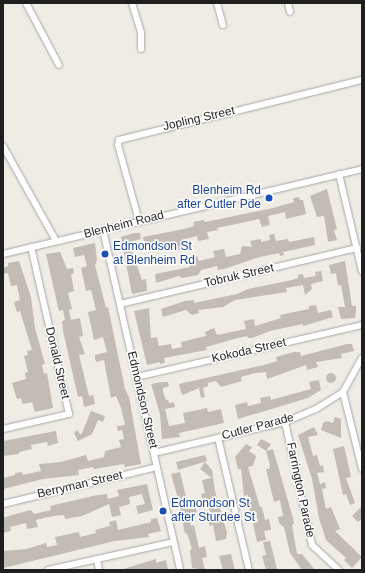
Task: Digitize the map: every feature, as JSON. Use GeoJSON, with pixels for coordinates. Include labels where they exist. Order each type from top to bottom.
{"type":"FeatureCollection","features":[{"type":"Feature","properties":{"kind":"street"},"geometry":{"type":"LineString","coordinates":[[26,3],[59,65]]}},
{"type":"Feature","properties":{"kind":"street"},"geometry":{"type":"LineString","coordinates":[[132,3],[141,33],[141,49]]}},
{"type":"Feature","properties":{"kind":"street"},"geometry":{"type":"LineString","coordinates":[[217,3],[223,25]]}},
{"type":"Feature","properties":{"kind":"street"},"geometry":{"type":"LineString","coordinates":[[288,3],[290,12]]}},
{"type":"Feature","properties":{"kind":"street","name":"Jopling Street"},"geometry":{"type":"LineString","coordinates":[[139,221],[118,146],[119,140],[362,80]]}},
{"type":"Feature","properties":{"kind":"street"},"geometry":{"type":"LineString","coordinates":[[3,146],[56,241]]}},
{"type":"Feature","properties":{"kind":"street","name":"Blenheim Road"},"geometry":{"type":"LineString","coordinates":[[3,254],[362,169]]}},
{"type":"Feature","properties":{"kind":"street"},"geometry":{"type":"LineString","coordinates":[[339,174],[362,271]]}},
{"type":"Feature","properties":{"kind":"street","name":"Edmondson Street"},"geometry":{"type":"LineString","coordinates":[[103,230],[180,570]]}},
{"type":"Feature","properties":{"kind":"street","name":"Donald Street"},"geometry":{"type":"LineString","coordinates":[[3,429],[69,414],[31,247]]}},
{"type":"Feature","properties":{"kind":"street","name":"Tobruk Street"},"geometry":{"type":"LineString","coordinates":[[120,304],[357,248]]}},
{"type":"Feature","properties":{"kind":"street","name":"Kokoda Street"},"geometry":{"type":"LineString","coordinates":[[137,377],[362,325]]}},
{"type":"Feature","properties":{"kind":"street","name":"Cutler Parade"},"geometry":{"type":"LineString","coordinates":[[154,453],[285,422],[316,409],[343,392],[362,358]]}},
{"type":"Feature","properties":{"kind":"street"},"geometry":{"type":"LineString","coordinates":[[343,392],[362,469]]}},
{"type":"Feature","properties":{"kind":"street","name":"Farrington Parade"},"geometry":{"type":"LineString","coordinates":[[285,422],[312,545],[338,570]]}},
{"type":"Feature","properties":{"kind":"street"},"geometry":{"type":"LineString","coordinates":[[218,438],[249,570]]}},
{"type":"Feature","properties":{"kind":"street","name":"Berryman Street"},"geometry":{"type":"LineString","coordinates":[[3,504],[157,467]]}},
{"type":"Feature","properties":{"kind":"street"},"geometry":{"type":"LineString","coordinates":[[48,570],[173,542]]}},
{"type":"Feature","properties":{"kind":"street"},"geometry":{"type":"LineString","coordinates":[[97,559],[99,570]]}},
{"type":"Feature","properties":{"kind":"building"},"geometry":{"type":"Polygon","coordinates":[[[327,189],[337,229],[334,230],[337,240],[328,242],[324,216],[317,217],[310,196],[327,189]]]}},
{"type":"Feature","properties":{"kind":"building"},"geometry":{"type":"Polygon","coordinates":[[[299,197],[300,200],[303,200],[306,214],[286,219],[285,212],[268,216],[270,225],[262,227],[259,219],[217,228],[218,230],[207,232],[209,239],[198,241],[197,236],[182,240],[184,248],[178,250],[178,247],[172,248],[171,242],[145,246],[143,237],[194,226],[193,222],[204,220],[205,222],[273,208],[294,202],[293,198],[299,197]]]}},
{"type":"Feature","properties":{"kind":"building"},"geometry":{"type":"Polygon","coordinates":[[[134,233],[140,233],[141,239],[129,242],[142,280],[146,279],[147,291],[132,294],[121,237],[134,233]]]}},
{"type":"Feature","properties":{"kind":"building"},"geometry":{"type":"Polygon","coordinates":[[[274,234],[276,241],[288,239],[289,242],[314,237],[315,245],[283,252],[284,255],[280,256],[279,253],[260,257],[218,270],[217,266],[201,270],[198,275],[182,278],[179,276],[156,283],[155,274],[190,267],[188,259],[191,257],[197,256],[199,261],[215,257],[213,251],[224,249],[226,257],[240,254],[242,246],[252,247],[250,241],[261,239],[261,242],[270,240],[269,235],[274,234]]]}},
{"type":"Feature","properties":{"kind":"building"},"geometry":{"type":"Polygon","coordinates":[[[95,243],[97,260],[95,265],[106,308],[108,307],[125,389],[129,397],[141,464],[125,467],[124,464],[94,469],[93,467],[78,470],[79,475],[43,479],[3,489],[3,478],[15,475],[15,473],[22,472],[23,475],[41,471],[39,464],[61,462],[86,455],[88,461],[104,457],[105,451],[121,447],[119,440],[124,439],[122,430],[118,431],[117,426],[125,425],[121,408],[116,396],[111,398],[104,360],[96,362],[95,358],[95,355],[107,352],[103,337],[94,340],[88,312],[96,310],[91,290],[86,291],[81,268],[87,266],[84,255],[75,257],[73,248],[95,243]]]}},
{"type":"Feature","properties":{"kind":"building"},"geometry":{"type":"Polygon","coordinates":[[[60,252],[67,269],[73,268],[74,273],[71,274],[74,291],[68,293],[72,309],[69,310],[71,320],[80,318],[83,336],[79,337],[85,354],[79,355],[89,396],[93,395],[95,404],[84,407],[82,396],[78,397],[63,331],[62,321],[65,320],[63,310],[59,311],[46,254],[60,252]]]}},
{"type":"Feature","properties":{"kind":"building"},"geometry":{"type":"Polygon","coordinates":[[[19,261],[31,297],[35,328],[45,364],[42,365],[44,374],[47,373],[53,408],[35,412],[32,402],[23,404],[21,398],[17,399],[12,383],[26,379],[25,373],[28,372],[24,356],[28,355],[27,351],[32,350],[20,311],[17,312],[14,302],[20,300],[17,285],[11,286],[8,273],[3,274],[3,268],[8,266],[8,263],[19,261]]]}},
{"type":"Feature","properties":{"kind":"building"},"geometry":{"type":"Polygon","coordinates":[[[345,261],[352,306],[356,306],[356,311],[355,318],[341,319],[338,307],[345,307],[341,285],[338,286],[336,273],[331,274],[329,265],[345,261]]]}},
{"type":"Feature","properties":{"kind":"building"},"geometry":{"type":"Polygon","coordinates":[[[321,271],[323,281],[311,284],[312,289],[305,295],[303,285],[286,288],[287,292],[235,300],[223,307],[198,310],[199,313],[192,315],[186,310],[163,317],[161,309],[185,301],[194,300],[194,303],[237,294],[248,289],[292,280],[298,278],[298,275],[303,274],[304,278],[316,276],[315,272],[321,271]]]}},
{"type":"Feature","properties":{"kind":"building"},"geometry":{"type":"Polygon","coordinates":[[[316,305],[318,313],[331,310],[333,317],[303,326],[303,324],[270,331],[252,338],[248,338],[247,336],[238,338],[206,347],[207,350],[164,358],[165,363],[160,364],[160,362],[147,365],[134,311],[149,308],[151,338],[157,337],[159,346],[171,344],[172,349],[182,347],[181,342],[206,336],[205,332],[214,328],[217,335],[246,329],[244,321],[254,319],[255,326],[281,318],[280,315],[309,309],[309,306],[316,305]]]}},
{"type":"Feature","properties":{"kind":"building"},"geometry":{"type":"Polygon","coordinates":[[[352,344],[354,351],[341,354],[342,358],[316,362],[318,367],[307,370],[306,365],[267,379],[266,372],[255,373],[241,377],[242,381],[221,387],[216,381],[208,383],[208,386],[203,388],[205,397],[201,398],[199,388],[183,395],[181,392],[179,384],[264,365],[277,361],[276,357],[294,352],[300,352],[301,356],[352,344]]]}},
{"type":"Feature","properties":{"kind":"building"},"geometry":{"type":"Polygon","coordinates":[[[329,373],[333,373],[335,374],[335,382],[329,383],[326,380],[326,376],[329,373]]]}},
{"type":"Feature","properties":{"kind":"building"},"geometry":{"type":"Polygon","coordinates":[[[319,380],[321,390],[308,398],[238,419],[235,405],[247,402],[248,406],[261,403],[260,398],[270,396],[271,400],[311,389],[309,382],[319,380]]]}},
{"type":"Feature","properties":{"kind":"building"},"geometry":{"type":"Polygon","coordinates":[[[168,382],[169,386],[163,388],[163,392],[166,400],[168,400],[169,403],[174,402],[175,407],[165,409],[169,426],[185,423],[183,413],[207,408],[208,412],[221,409],[224,423],[179,433],[180,437],[162,439],[160,414],[151,384],[168,382]]]}},
{"type":"Feature","properties":{"kind":"building"},"geometry":{"type":"Polygon","coordinates":[[[91,411],[105,416],[103,422],[98,420],[92,434],[78,441],[74,433],[77,430],[81,435],[91,411]]]}},
{"type":"Feature","properties":{"kind":"building"},"geometry":{"type":"Polygon","coordinates":[[[335,417],[341,419],[341,438],[321,430],[323,423],[326,421],[333,423],[335,417]]]}},
{"type":"Feature","properties":{"kind":"building"},"geometry":{"type":"Polygon","coordinates":[[[314,427],[318,435],[308,437],[313,456],[317,455],[320,466],[323,465],[324,472],[317,473],[320,484],[325,482],[326,488],[322,489],[326,509],[331,507],[340,529],[335,531],[362,557],[352,568],[344,560],[346,558],[326,540],[319,518],[312,479],[298,435],[314,427]]]}},
{"type":"Feature","properties":{"kind":"building"},"geometry":{"type":"Polygon","coordinates":[[[56,431],[58,443],[48,446],[47,442],[31,445],[32,449],[19,452],[19,454],[3,456],[3,441],[56,431]]]}},
{"type":"Feature","properties":{"kind":"building"},"geometry":{"type":"Polygon","coordinates":[[[261,439],[271,444],[266,451],[257,445],[261,439]]]}},
{"type":"Feature","properties":{"kind":"building"},"geometry":{"type":"Polygon","coordinates":[[[246,444],[252,447],[249,451],[256,456],[253,466],[248,467],[260,507],[262,507],[265,520],[269,519],[271,530],[264,531],[266,540],[257,542],[253,523],[258,522],[256,513],[250,514],[248,495],[244,496],[241,469],[238,469],[235,457],[246,444]]]}},
{"type":"Feature","properties":{"kind":"building"},"geometry":{"type":"Polygon","coordinates":[[[344,446],[351,477],[346,478],[355,503],[350,505],[346,494],[343,495],[333,449],[344,446]]]}},
{"type":"Feature","properties":{"kind":"building"},"geometry":{"type":"Polygon","coordinates":[[[273,449],[293,518],[294,524],[292,525],[297,554],[302,554],[315,570],[302,570],[290,553],[284,527],[279,523],[278,517],[283,516],[280,500],[274,502],[266,469],[269,469],[270,465],[266,451],[273,449]]]}},
{"type":"Feature","properties":{"kind":"building"},"geometry":{"type":"Polygon","coordinates":[[[205,455],[207,461],[178,470],[176,462],[205,455]]]}},
{"type":"Feature","properties":{"kind":"building"},"geometry":{"type":"Polygon","coordinates":[[[205,462],[212,470],[215,491],[227,533],[226,539],[216,541],[213,525],[210,526],[207,519],[211,518],[208,502],[203,501],[201,494],[205,493],[202,480],[212,478],[200,469],[205,462]]]}},
{"type":"Feature","properties":{"kind":"building"},"geometry":{"type":"Polygon","coordinates":[[[180,472],[189,509],[196,508],[197,513],[189,515],[191,526],[194,525],[199,548],[205,546],[207,557],[202,558],[205,570],[192,568],[190,550],[192,549],[187,533],[185,534],[179,502],[171,474],[180,472]]]}},
{"type":"Feature","properties":{"kind":"building"},"geometry":{"type":"Polygon","coordinates":[[[147,484],[153,510],[138,514],[136,506],[145,504],[142,494],[129,497],[130,504],[119,507],[121,515],[112,517],[109,504],[82,516],[65,519],[64,515],[53,516],[36,520],[38,527],[27,529],[26,523],[10,527],[11,531],[3,533],[3,518],[31,510],[34,514],[51,510],[50,506],[97,495],[107,494],[108,499],[119,496],[117,490],[147,484]]]}},
{"type":"Feature","properties":{"kind":"building"},"geometry":{"type":"Polygon","coordinates":[[[362,506],[362,519],[358,522],[352,516],[362,506]]]}},
{"type":"Feature","properties":{"kind":"building"},"geometry":{"type":"Polygon","coordinates":[[[157,518],[161,531],[148,534],[149,537],[115,541],[3,568],[3,551],[26,549],[46,543],[47,547],[57,545],[55,537],[79,532],[80,537],[96,533],[95,530],[110,526],[109,522],[116,520],[118,530],[151,522],[151,519],[157,518]]]}},
{"type":"Feature","properties":{"kind":"building"},"geometry":{"type":"Polygon","coordinates":[[[270,541],[277,569],[266,570],[262,556],[266,555],[263,542],[270,541]]]}},
{"type":"Feature","properties":{"kind":"building"},"geometry":{"type":"Polygon","coordinates":[[[231,554],[235,570],[223,570],[219,556],[231,554]]]}},
{"type":"Feature","properties":{"kind":"building"},"geometry":{"type":"Polygon","coordinates":[[[156,559],[156,563],[166,560],[168,570],[120,570],[156,559]]]}},
{"type":"Feature","properties":{"kind":"place","name":"Blenheim Rd after Cutler Pde"},"geometry":{"type":"Point","coordinates":[269,198]}},
{"type":"Feature","properties":{"kind":"place","name":"Edmondson St at Blenheim Rd"},"geometry":{"type":"Point","coordinates":[105,254]}},
{"type":"Feature","properties":{"kind":"place","name":"Edmondson St after Sturdee St"},"geometry":{"type":"Point","coordinates":[163,511]}}]}
